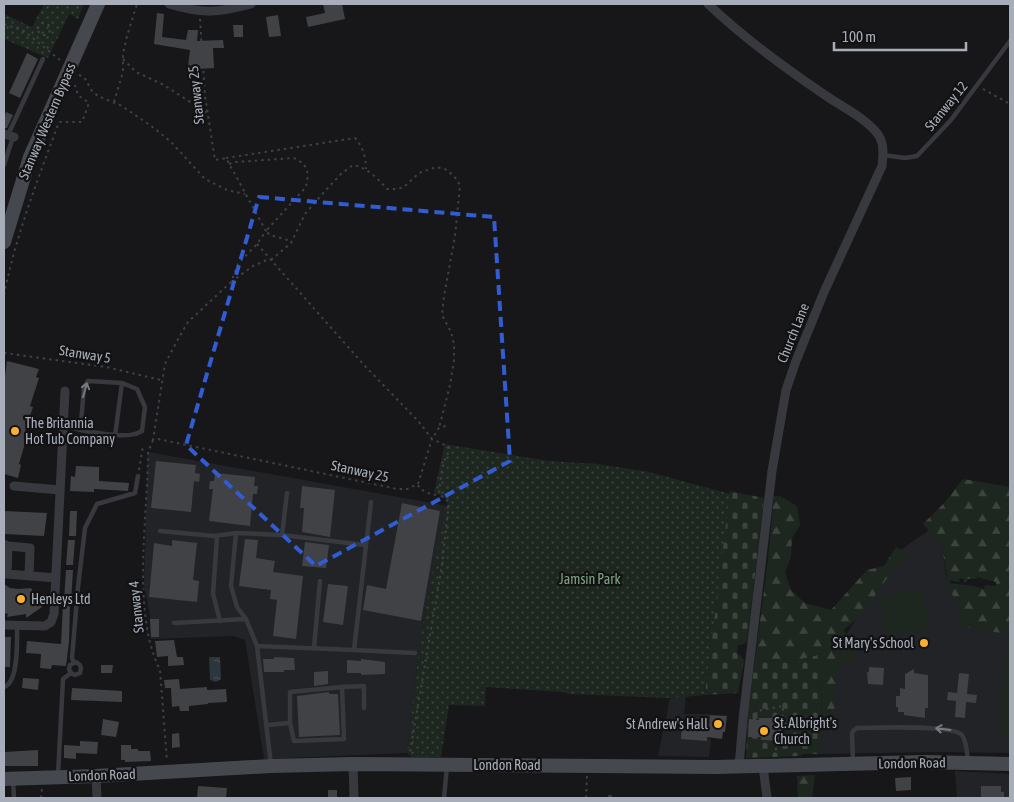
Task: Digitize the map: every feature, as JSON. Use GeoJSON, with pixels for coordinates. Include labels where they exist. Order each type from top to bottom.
{"type":"FeatureCollection","features":[{"type":"Feature","properties":{"kind":"main road","name":"Stanway Western Bypass"},"geometry":{"type":"LineString","coordinates":[[4,242],[30,157],[98,4]]}},
{"type":"Feature","properties":{"kind":"main road","name":"London Road"},"geometry":{"type":"LineString","coordinates":[[9,779],[271,766],[354,764],[739,767],[925,762],[1010,764]]}},
{"type":"Feature","properties":{"kind":"street"},"geometry":{"type":"LineString","coordinates":[[169,4],[200,11],[217,12],[251,4]]}},
{"type":"Feature","properties":{"kind":"street"},"geometry":{"type":"LineString","coordinates":[[708,4],[776,60],[823,94],[860,117],[878,134],[882,143],[883,155]]}},
{"type":"Feature","properties":{"kind":"street","name":"Church Lane"},"geometry":{"type":"LineString","coordinates":[[739,767],[742,719],[772,471],[786,390],[824,292],[882,166],[883,155]]}},
{"type":"Feature","properties":{"kind":"street"},"geometry":{"type":"LineString","coordinates":[[4,625],[45,626],[51,622],[54,614],[65,391]]}},
{"type":"Feature","properties":{"kind":"street"},"geometry":{"type":"LineString","coordinates":[[14,486],[60,490]]}},
{"type":"Feature","properties":{"kind":"street"},"geometry":{"type":"LineString","coordinates":[[29,576],[30,548],[6,545],[7,574],[29,576],[56,578]]}},
{"type":"Feature","properties":{"kind":"street"},"geometry":{"type":"LineString","coordinates":[[354,764],[354,798]]}},
{"type":"Feature","properties":{"kind":"street"},"geometry":{"type":"LineString","coordinates":[[763,766],[767,798]]}},
{"type":"Feature","properties":{"kind":"street"},"geometry":{"type":"LineString","coordinates":[[96,776],[97,798]]}},
{"type":"Feature","properties":{"kind":"lane","name":"Stanway 12"},"geometry":{"type":"LineString","coordinates":[[883,155],[905,158],[917,156],[951,120],[1010,41]]}},
{"type":"Feature","properties":{"kind":"lane"},"geometry":{"type":"LineString","coordinates":[[4,165],[10,136],[43,59]]}},
{"type":"Feature","properties":{"kind":"lane"},"geometry":{"type":"LineString","coordinates":[[88,381],[122,384],[137,389],[145,407],[142,431],[134,435],[115,436],[72,429],[64,425],[81,423],[84,387],[88,381]]}},
{"type":"Feature","properties":{"kind":"lane"},"geometry":{"type":"LineString","coordinates":[[115,436],[122,384]]}},
{"type":"Feature","properties":{"kind":"lane"},"geometry":{"type":"LineString","coordinates":[[74,663],[72,658],[85,528],[97,504],[135,493],[138,476]]}},
{"type":"Feature","properties":{"kind":"lane"},"geometry":{"type":"LineString","coordinates":[[282,536],[287,492]]}},
{"type":"Feature","properties":{"kind":"lane"},"geometry":{"type":"LineString","coordinates":[[354,650],[371,502]]}},
{"type":"Feature","properties":{"kind":"lane"},"geometry":{"type":"LineString","coordinates":[[160,530],[217,536],[236,533],[282,536],[365,545]]}},
{"type":"Feature","properties":{"kind":"lane"},"geometry":{"type":"LineString","coordinates":[[236,533],[231,586],[237,607],[246,619],[257,646],[271,766]]}},
{"type":"Feature","properties":{"kind":"lane"},"geometry":{"type":"LineString","coordinates":[[217,536],[213,594],[220,621]]}},
{"type":"Feature","properties":{"kind":"lane"},"geometry":{"type":"LineString","coordinates":[[314,648],[320,580]]}},
{"type":"Feature","properties":{"kind":"lane"},"geometry":{"type":"LineString","coordinates":[[174,623],[246,619]]}},
{"type":"Feature","properties":{"kind":"lane"},"geometry":{"type":"LineString","coordinates":[[4,686],[8,686],[15,670],[18,626]]}},
{"type":"Feature","properties":{"kind":"lane"},"geometry":{"type":"LineString","coordinates":[[257,646],[415,653]]}},
{"type":"Feature","properties":{"kind":"lane"},"geometry":{"type":"LineString","coordinates":[[71,673],[70,667],[74,663]]}},
{"type":"Feature","properties":{"kind":"lane"},"geometry":{"type":"LineString","coordinates":[[58,776],[64,679],[71,673],[76,674],[81,671],[80,664],[74,663]]}},
{"type":"Feature","properties":{"kind":"lane"},"geometry":{"type":"LineString","coordinates":[[342,687],[344,739],[294,741],[290,723],[290,692],[342,687],[364,686],[364,708]]}},
{"type":"Feature","properties":{"kind":"lane"},"geometry":{"type":"LineString","coordinates":[[267,725],[290,723]]}},
{"type":"Feature","properties":{"kind":"lane"},"geometry":{"type":"LineString","coordinates":[[853,764],[852,734],[853,730],[857,728],[944,728],[956,731],[962,736],[967,750],[968,763]]}},
{"type":"Feature","properties":{"kind":"lane"},"geometry":{"type":"LineString","coordinates":[[444,798],[448,764]]}},
{"type":"Feature","properties":{"kind":"lane"},"geometry":{"type":"LineString","coordinates":[[9,779],[14,798]]}},
{"type":"Feature","properties":{"kind":"path"},"geometry":{"type":"LineString","coordinates":[[114,102],[123,72],[127,36],[137,4]]}},
{"type":"Feature","properties":{"kind":"path","name":"Stanway 25"},"geometry":{"type":"LineString","coordinates":[[200,11],[203,72],[215,160],[226,158],[266,231]]}},
{"type":"Feature","properties":{"kind":"path"},"geometry":{"type":"LineString","coordinates":[[48,23],[50,31],[48,34],[42,34],[38,30],[39,26],[48,23]]}},
{"type":"Feature","properties":{"kind":"path"},"geometry":{"type":"LineString","coordinates":[[4,24],[24,32],[62,61]]}},
{"type":"Feature","properties":{"kind":"path"},"geometry":{"type":"LineString","coordinates":[[37,41],[42,34]]}},
{"type":"Feature","properties":{"kind":"path"},"geometry":{"type":"LineString","coordinates":[[123,59],[136,72],[164,84],[208,114]]}},
{"type":"Feature","properties":{"kind":"path"},"geometry":{"type":"LineString","coordinates":[[4,295],[31,197],[59,122],[82,122],[89,103],[78,95],[74,86],[77,74],[84,77],[92,91],[98,96],[114,102],[154,128],[171,142],[205,179],[227,190],[246,194]]}},
{"type":"Feature","properties":{"kind":"path"},"geometry":{"type":"LineString","coordinates":[[977,85],[1010,104]]}},
{"type":"Feature","properties":{"kind":"path"},"geometry":{"type":"LineString","coordinates":[[226,158],[355,138],[361,146],[366,161],[366,169]]}},
{"type":"Feature","properties":{"kind":"path"},"geometry":{"type":"LineString","coordinates":[[229,164],[294,158],[304,164],[308,174],[306,187],[238,264],[231,282]]}},
{"type":"Feature","properties":{"kind":"path"},"geometry":{"type":"LineString","coordinates":[[153,440],[165,364],[188,322],[231,282],[253,266],[270,259],[292,242],[305,214],[340,174],[353,166],[362,167],[387,189],[404,187],[419,173],[436,167],[445,169],[454,176],[460,185],[455,236],[442,315],[451,332],[454,344],[454,361],[439,428],[432,439],[418,484],[420,489],[433,495],[439,494],[449,502],[442,565],[408,764]]}},
{"type":"Feature","properties":{"kind":"path"},"geometry":{"type":"LineString","coordinates":[[266,231],[270,235],[292,242]]}},
{"type":"Feature","properties":{"kind":"path"},"geometry":{"type":"LineString","coordinates":[[257,244],[432,439],[448,447],[449,452],[444,459],[441,473],[439,494]]}},
{"type":"Feature","properties":{"kind":"path"},"geometry":{"type":"LineString","coordinates":[[4,276],[8,277]]}},
{"type":"Feature","properties":{"kind":"path","name":"Stanway 5"},"geometry":{"type":"LineString","coordinates":[[4,353],[106,367],[162,380]]}},
{"type":"Feature","properties":{"kind":"path"},"geometry":{"type":"LineString","coordinates":[[439,428],[449,425]]}},
{"type":"Feature","properties":{"kind":"path","name":"Stanway 25"},"geometry":{"type":"LineString","coordinates":[[153,440],[158,439],[397,489],[407,490],[418,484]]}},
{"type":"Feature","properties":{"kind":"path","name":"Stanway 4"},"geometry":{"type":"LineString","coordinates":[[153,440],[148,452],[143,588],[151,646],[160,670],[168,771]]}},
{"type":"Feature","properties":{"kind":"path"},"geometry":{"type":"LineString","coordinates":[[138,476],[143,446]]}},
{"type":"Feature","properties":{"kind":"path"},"geometry":{"type":"LineString","coordinates":[[742,719],[755,719],[757,711],[783,706],[782,743],[776,743],[776,758],[779,766]]}},
{"type":"Feature","properties":{"kind":"path"},"geometry":{"type":"LineString","coordinates":[[586,798],[587,766]]}},
{"type":"Feature","properties":{"kind":"highlighted area"},"geometry":{"type":"Polygon","coordinates":[[[259,197],[494,217],[510,461],[316,566],[186,445],[259,197]]]}},
{"type":"Feature","properties":{"kind":"shaded area"},"geometry":{"type":"Polygon","coordinates":[[[148,452],[448,506],[429,590],[419,647],[407,753],[264,759],[245,640],[234,636],[151,639],[150,615],[144,586],[148,452]]]}},
{"type":"Feature","properties":{"kind":"shaded area","name":"St Mary's School"},"geometry":{"type":"Polygon","coordinates":[[[929,530],[941,544],[946,575],[958,595],[1010,613],[1010,753],[821,754],[822,654],[845,637],[896,553],[929,530]]]}},
{"type":"Feature","properties":{"kind":"shaded area"},"geometry":{"type":"Polygon","coordinates":[[[686,696],[684,714],[710,714],[708,738],[711,740],[709,757],[658,756],[670,698],[686,696]]]}},
{"type":"Feature","properties":{"kind":"shaded area"},"geometry":{"type":"Polygon","coordinates":[[[955,771],[1010,774],[1010,798],[957,798],[955,771]]]}},
{"type":"Feature","properties":{"kind":"green space"},"geometry":{"type":"Polygon","coordinates":[[[44,4],[84,4],[78,19],[69,14],[48,58],[4,39],[4,14],[32,27],[44,4]]]}},
{"type":"Feature","properties":{"kind":"green space","name":"Jamsin Park"},"geometry":{"type":"Polygon","coordinates":[[[445,444],[548,461],[598,464],[649,472],[730,494],[705,695],[670,698],[569,694],[486,687],[485,706],[449,705],[441,757],[412,757],[407,753],[419,647],[448,500],[434,492],[445,444]]]}},
{"type":"Feature","properties":{"kind":"green space"},"geometry":{"type":"Polygon","coordinates":[[[963,479],[1010,487],[1010,613],[1007,634],[961,626],[958,607],[947,583],[984,589],[985,585],[996,586],[996,582],[977,577],[977,579],[967,579],[966,582],[960,578],[959,582],[948,580],[941,544],[923,524],[946,501],[963,479]]]}},
{"type":"Feature","properties":{"kind":"green space"},"geometry":{"type":"Polygon","coordinates":[[[730,491],[764,498],[747,641],[738,645],[737,654],[744,660],[738,693],[705,695],[730,491]]]}},
{"type":"Feature","properties":{"kind":"green space"},"geometry":{"type":"Polygon","coordinates":[[[774,496],[780,496],[797,506],[800,525],[792,538],[791,557],[785,572],[791,590],[805,603],[831,610],[867,570],[884,566],[896,547],[906,552],[900,563],[863,612],[843,630],[854,642],[855,658],[844,663],[836,678],[834,715],[823,716],[821,654],[802,659],[755,661],[774,496]]]}},
{"type":"Feature","properties":{"kind":"green space"},"geometry":{"type":"Polygon","coordinates":[[[923,589],[929,628],[886,635],[879,596],[923,589]]]}},
{"type":"Feature","properties":{"kind":"green space"},"geometry":{"type":"Polygon","coordinates":[[[1010,624],[1010,743],[1001,731],[999,717],[1010,624]]]}},
{"type":"Feature","properties":{"kind":"green space"},"geometry":{"type":"Polygon","coordinates":[[[822,654],[821,754],[746,758],[748,713],[755,661],[802,659],[822,654]]]}},
{"type":"Feature","properties":{"kind":"green space"},"geometry":{"type":"Polygon","coordinates":[[[815,775],[812,798],[798,798],[797,776],[815,775]]]}},
{"type":"Feature","properties":{"kind":"water"},"geometry":{"type":"Polygon","coordinates":[[[209,657],[220,657],[221,679],[216,682],[210,680],[209,657]]]}},
{"type":"Feature","properties":{"kind":"building"},"geometry":{"type":"Polygon","coordinates":[[[323,4],[342,4],[345,19],[308,27],[306,17],[325,13],[323,4]]]}},
{"type":"Feature","properties":{"kind":"building"},"geometry":{"type":"Polygon","coordinates":[[[157,13],[164,14],[162,37],[186,40],[188,30],[198,30],[197,41],[223,40],[224,48],[213,48],[214,68],[198,69],[197,75],[187,74],[190,50],[154,44],[157,13]]]}},
{"type":"Feature","properties":{"kind":"building"},"geometry":{"type":"Polygon","coordinates":[[[278,15],[281,36],[269,37],[266,17],[278,15]]]}},
{"type":"Feature","properties":{"kind":"building"},"geometry":{"type":"Polygon","coordinates":[[[233,25],[243,25],[243,37],[234,37],[233,25]]]}},
{"type":"Feature","properties":{"kind":"building"},"geometry":{"type":"Polygon","coordinates":[[[27,53],[38,59],[20,98],[9,93],[27,53]]]}},
{"type":"Feature","properties":{"kind":"building"},"geometry":{"type":"Polygon","coordinates":[[[6,112],[13,115],[7,128],[4,128],[4,118],[6,112]]]}},
{"type":"Feature","properties":{"kind":"building"},"geometry":{"type":"Polygon","coordinates":[[[7,361],[39,369],[36,377],[39,378],[30,406],[33,407],[24,435],[27,436],[19,464],[21,465],[18,478],[4,474],[4,383],[7,361]]]}},
{"type":"Feature","properties":{"kind":"building"},"geometry":{"type":"Polygon","coordinates":[[[156,461],[196,465],[195,473],[200,474],[199,482],[194,481],[191,512],[151,508],[156,461]]]}},
{"type":"Feature","properties":{"kind":"building"},"geometry":{"type":"Polygon","coordinates":[[[76,466],[99,467],[99,481],[129,483],[128,491],[94,489],[94,492],[70,491],[71,476],[75,477],[76,466]]]}},
{"type":"Feature","properties":{"kind":"building"},"geometry":{"type":"Polygon","coordinates":[[[215,473],[255,477],[254,486],[258,486],[257,494],[253,494],[250,526],[209,521],[213,489],[209,489],[210,481],[214,481],[215,473]]]}},
{"type":"Feature","properties":{"kind":"building"},"geometry":{"type":"Polygon","coordinates":[[[302,486],[335,490],[330,537],[302,532],[304,508],[300,508],[302,486]]]}},
{"type":"Feature","properties":{"kind":"building"},"geometry":{"type":"Polygon","coordinates":[[[402,503],[440,511],[421,621],[363,610],[367,585],[386,589],[402,503]]]}},
{"type":"Feature","properties":{"kind":"building"},"geometry":{"type":"Polygon","coordinates":[[[4,511],[47,513],[44,536],[4,534],[4,511]]]}},
{"type":"Feature","properties":{"kind":"building"},"geometry":{"type":"Polygon","coordinates":[[[70,511],[77,511],[76,536],[69,536],[70,511]]]}},
{"type":"Feature","properties":{"kind":"building"},"geometry":{"type":"Polygon","coordinates":[[[245,539],[258,540],[256,558],[275,561],[273,572],[303,576],[296,639],[273,636],[277,600],[270,599],[271,590],[239,586],[245,539]]]}},
{"type":"Feature","properties":{"kind":"building"},"geometry":{"type":"Polygon","coordinates":[[[68,540],[75,540],[73,565],[66,565],[68,540]]]}},
{"type":"Feature","properties":{"kind":"building"},"geometry":{"type":"Polygon","coordinates":[[[172,540],[197,543],[193,580],[199,581],[197,602],[149,597],[154,543],[172,546],[172,540]]]}},
{"type":"Feature","properties":{"kind":"building"},"geometry":{"type":"Polygon","coordinates":[[[305,542],[329,545],[326,568],[302,566],[305,542]]]}},
{"type":"Feature","properties":{"kind":"building"},"geometry":{"type":"Polygon","coordinates":[[[66,570],[73,570],[71,602],[64,601],[66,570]]]}},
{"type":"Feature","properties":{"kind":"building","name":"Henleys Ltd"},"geometry":{"type":"Polygon","coordinates":[[[4,584],[10,588],[31,588],[42,607],[26,618],[26,614],[7,617],[8,614],[4,613],[4,584]]]}},
{"type":"Feature","properties":{"kind":"building"},"geometry":{"type":"Polygon","coordinates":[[[328,584],[348,586],[343,625],[323,622],[328,584]]]}},
{"type":"Feature","properties":{"kind":"building"},"geometry":{"type":"Polygon","coordinates":[[[63,604],[70,604],[66,666],[52,665],[51,669],[40,668],[41,654],[26,653],[27,641],[61,644],[63,604]]]}},
{"type":"Feature","properties":{"kind":"building"},"geometry":{"type":"Polygon","coordinates":[[[150,619],[159,619],[159,637],[151,637],[150,619]]]}},
{"type":"Feature","properties":{"kind":"building"},"geometry":{"type":"Polygon","coordinates":[[[4,637],[11,637],[10,667],[4,667],[4,637]]]}},
{"type":"Feature","properties":{"kind":"building"},"geometry":{"type":"Polygon","coordinates":[[[174,640],[177,657],[183,657],[184,665],[168,666],[168,656],[157,657],[155,641],[174,640]]]}},
{"type":"Feature","properties":{"kind":"building"},"geometry":{"type":"Polygon","coordinates":[[[274,657],[294,658],[295,670],[264,672],[263,659],[274,659],[274,657]]]}},
{"type":"Feature","properties":{"kind":"building"},"geometry":{"type":"Polygon","coordinates":[[[361,659],[385,662],[385,674],[361,675],[361,673],[347,673],[347,660],[361,661],[361,659]]]}},
{"type":"Feature","properties":{"kind":"building"},"geometry":{"type":"Polygon","coordinates":[[[101,665],[113,665],[112,673],[101,673],[101,665]]]}},
{"type":"Feature","properties":{"kind":"building"},"geometry":{"type":"Polygon","coordinates":[[[869,667],[884,668],[883,685],[868,684],[867,672],[869,672],[869,667]]]}},
{"type":"Feature","properties":{"kind":"building"},"geometry":{"type":"Polygon","coordinates":[[[914,669],[914,673],[928,675],[928,708],[925,708],[925,718],[904,715],[904,712],[898,712],[898,707],[896,707],[896,696],[900,696],[900,688],[905,689],[905,674],[914,669]]]}},
{"type":"Feature","properties":{"kind":"building"},"geometry":{"type":"Polygon","coordinates":[[[328,671],[328,684],[314,686],[314,672],[328,671]]]}},
{"type":"Feature","properties":{"kind":"building"},"geometry":{"type":"Polygon","coordinates":[[[959,673],[969,674],[967,694],[977,695],[976,703],[966,702],[965,718],[955,717],[956,701],[947,700],[948,692],[957,693],[959,673]]]}},
{"type":"Feature","properties":{"kind":"building"},"geometry":{"type":"Polygon","coordinates":[[[23,678],[39,679],[38,690],[22,688],[23,678]]]}},
{"type":"Feature","properties":{"kind":"building"},"geometry":{"type":"Polygon","coordinates":[[[179,679],[180,689],[207,687],[207,690],[226,689],[227,702],[189,706],[189,711],[180,711],[179,706],[172,707],[171,688],[165,688],[164,680],[179,679]]]}},
{"type":"Feature","properties":{"kind":"building"},"geometry":{"type":"Polygon","coordinates":[[[72,688],[122,691],[122,702],[71,700],[72,688]]]}},
{"type":"Feature","properties":{"kind":"building"},"geometry":{"type":"Polygon","coordinates":[[[329,692],[329,694],[338,694],[340,735],[299,737],[297,696],[329,692]]]}},
{"type":"Feature","properties":{"kind":"building"},"geometry":{"type":"Polygon","coordinates":[[[710,715],[727,716],[722,739],[707,737],[707,741],[681,739],[682,726],[709,728],[710,715]]]}},
{"type":"Feature","properties":{"kind":"building","name":"St. Albright's Church"},"geometry":{"type":"Polygon","coordinates":[[[759,718],[775,718],[775,725],[781,725],[781,741],[761,740],[761,737],[748,737],[749,719],[759,720],[759,718]]]}},
{"type":"Feature","properties":{"kind":"building"},"geometry":{"type":"Polygon","coordinates":[[[103,719],[119,722],[116,737],[101,735],[103,719]]]}},
{"type":"Feature","properties":{"kind":"building"},"geometry":{"type":"Polygon","coordinates":[[[179,733],[180,747],[172,748],[172,734],[179,733]]]}},
{"type":"Feature","properties":{"kind":"building"},"geometry":{"type":"Polygon","coordinates":[[[80,741],[98,742],[97,754],[76,753],[76,759],[64,758],[64,745],[80,746],[80,741]]]}},
{"type":"Feature","properties":{"kind":"building"},"geometry":{"type":"Polygon","coordinates":[[[121,745],[131,745],[131,749],[138,749],[138,751],[150,751],[151,761],[125,762],[125,760],[121,760],[121,745]]]}},
{"type":"Feature","properties":{"kind":"building"},"geometry":{"type":"Polygon","coordinates":[[[38,750],[38,766],[4,766],[4,752],[38,750]]]}},
{"type":"Feature","properties":{"kind":"building"},"geometry":{"type":"Polygon","coordinates":[[[911,777],[911,790],[896,791],[895,778],[911,777]]]}},
{"type":"Feature","properties":{"kind":"building"},"geometry":{"type":"Polygon","coordinates":[[[198,786],[227,788],[226,798],[197,798],[198,786]]]}},
{"type":"Feature","properties":{"kind":"building"},"geometry":{"type":"Polygon","coordinates":[[[981,786],[1001,786],[1004,798],[981,798],[981,786]]]}},
{"type":"Feature","properties":{"kind":"building"},"geometry":{"type":"Polygon","coordinates":[[[328,790],[337,790],[337,798],[328,798],[328,790]]]}},
{"type":"Feature","properties":{"kind":"place","name":"The Britannia Hot Tub Company"},"geometry":{"type":"Point","coordinates":[15,431]}},
{"type":"Feature","properties":{"kind":"place","name":"Henleys Ltd"},"geometry":{"type":"Point","coordinates":[21,599]}},
{"type":"Feature","properties":{"kind":"place","name":"St Mary's School"},"geometry":{"type":"Point","coordinates":[924,643]}},
{"type":"Feature","properties":{"kind":"place","name":"St Andrew's Hall"},"geometry":{"type":"Point","coordinates":[718,724]}},
{"type":"Feature","properties":{"kind":"place","name":"St. Albright's Church"},"geometry":{"type":"Point","coordinates":[764,731]}}]}
